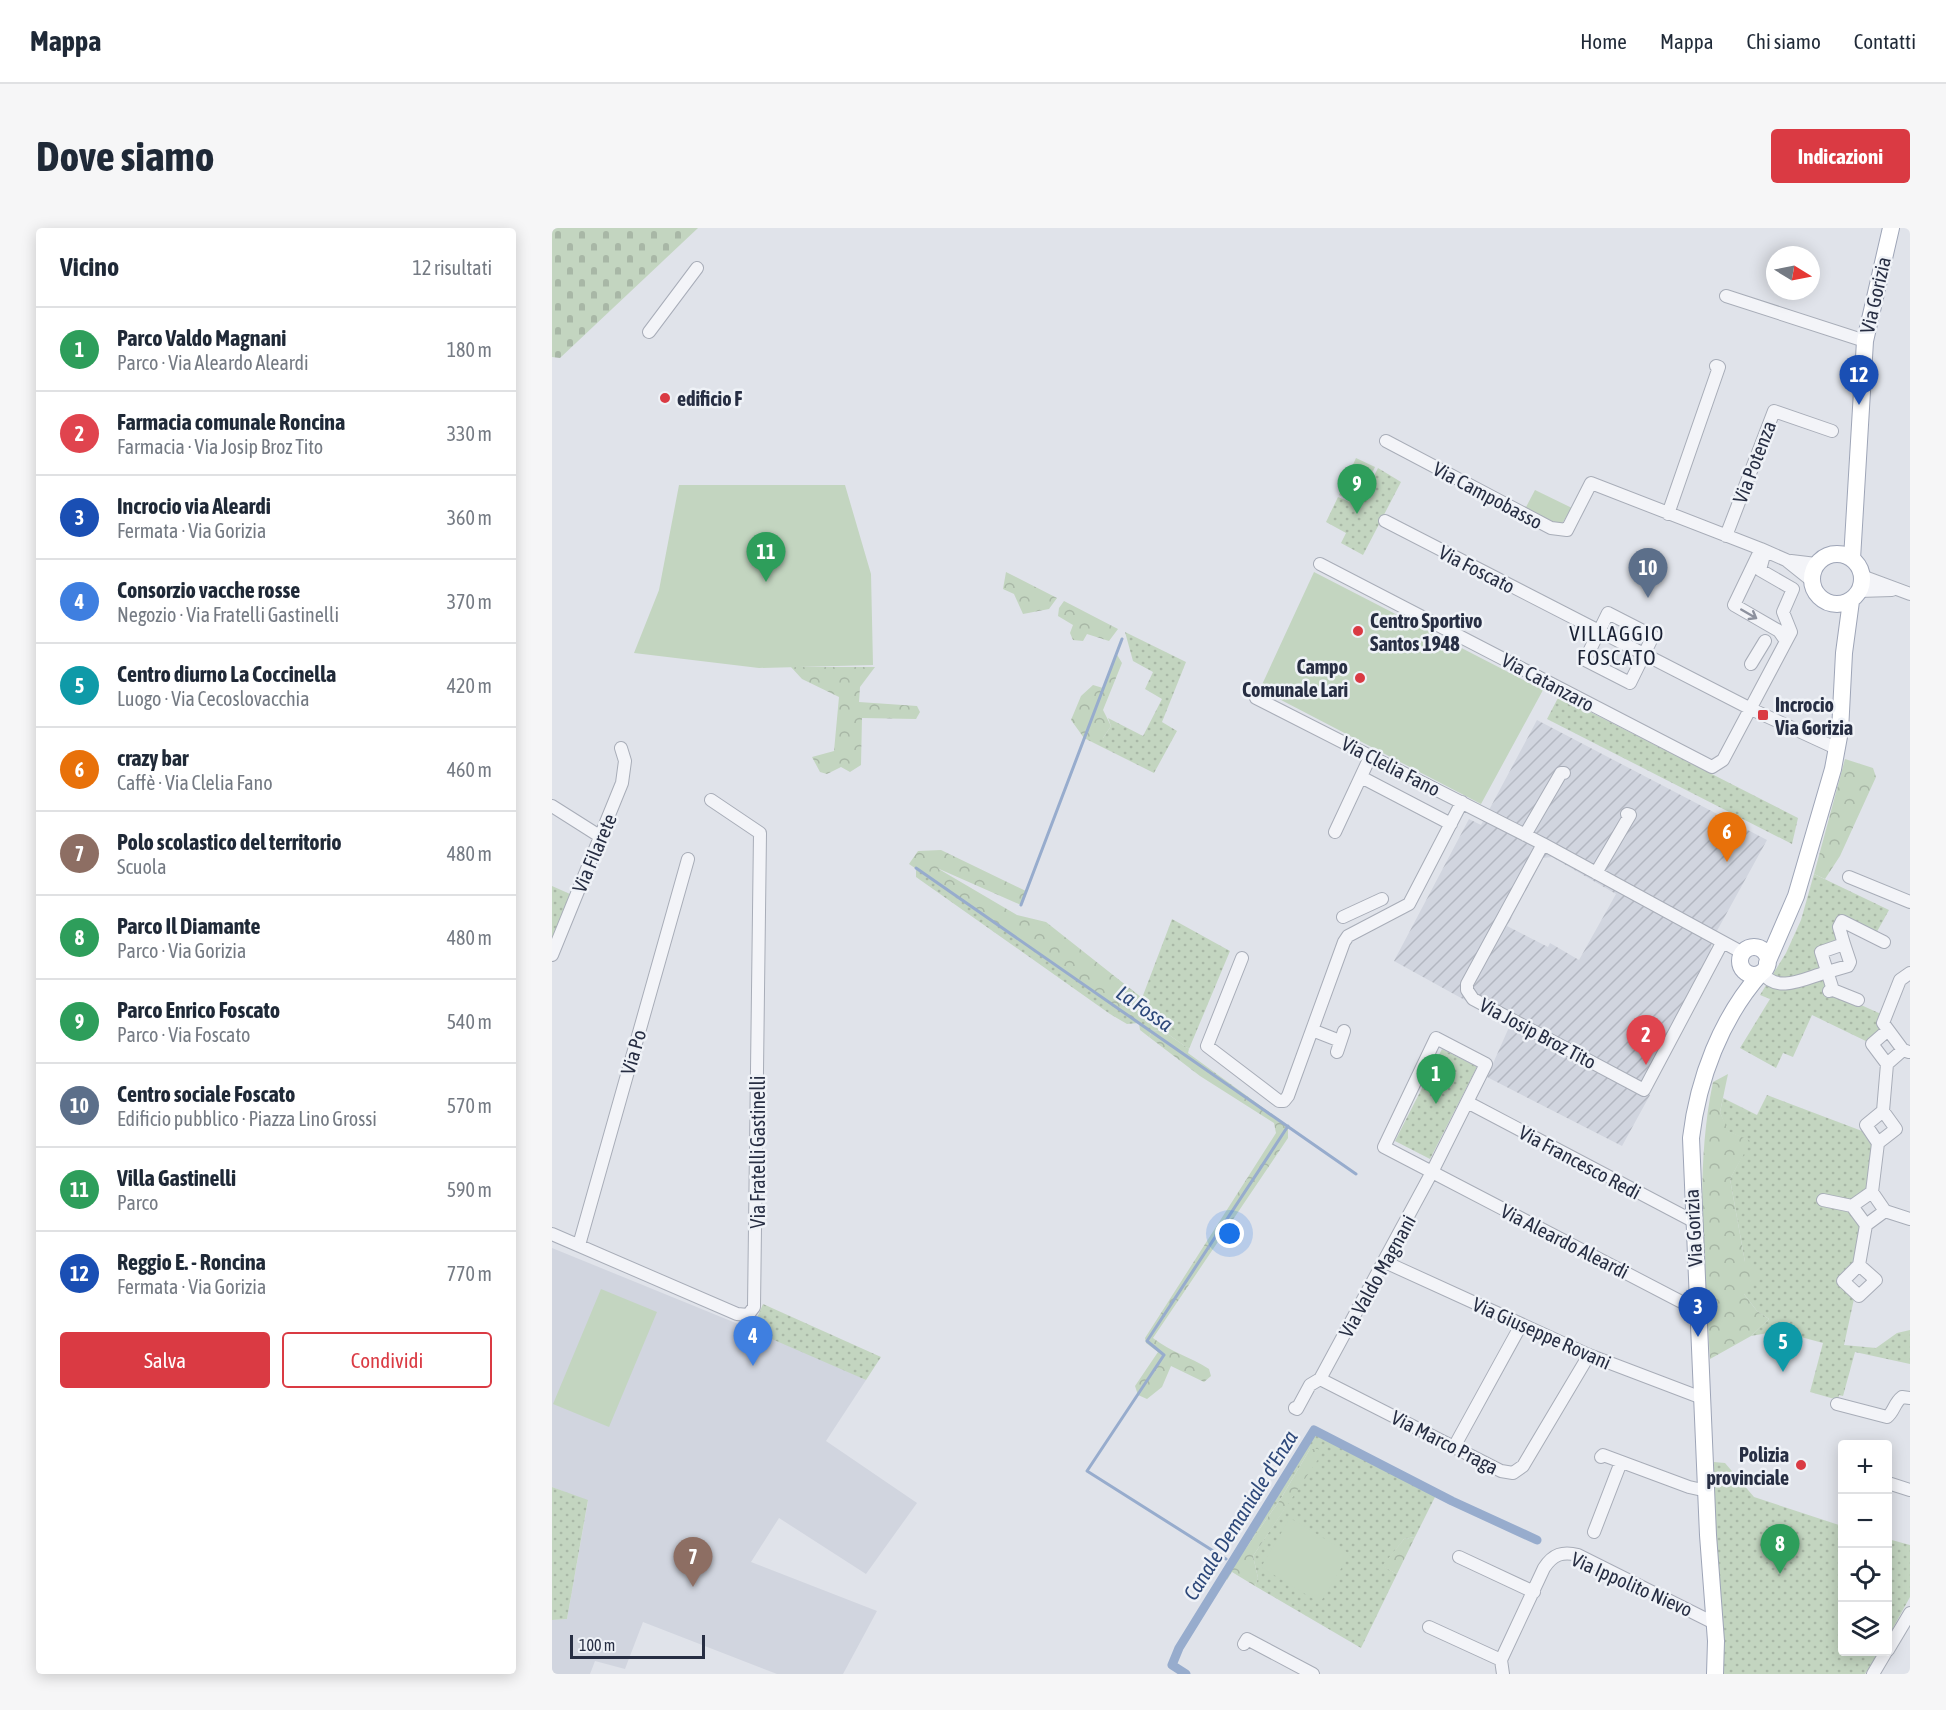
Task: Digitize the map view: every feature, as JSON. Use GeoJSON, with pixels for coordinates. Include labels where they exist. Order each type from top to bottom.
{"type":"FeatureCollection","features":[{"type":"Feature","properties":{"kind":"main road","name":"Via Gorizia"},"geometry":{"type":"LineString","coordinates":[[1855,470],[1865,341],[1891,228]]}},
{"type":"Feature","properties":{"kind":"main road"},"geometry":{"type":"LineString","coordinates":[[1855,470],[1857,506],[1852,559],[1857,589],[1840,604],[1828,603],[1818,597],[1814,572],[1833,554],[1846,521],[1855,470]]}},
{"type":"Feature","properties":{"kind":"main road"},"geometry":{"type":"LineString","coordinates":[[1833,554],[1852,559]]}},
{"type":"Feature","properties":{"kind":"main road","name":"Via Gorizia"},"geometry":{"type":"LineString","coordinates":[[1715,1674],[1716,1641],[1693,1221],[1691,1137],[1694,1109],[1714,1050],[1738,1003],[1763,969],[1784,926],[1803,876],[1838,749],[1844,653],[1857,589]]}},
{"type":"Feature","properties":{"kind":"main road"},"geometry":{"type":"LineString","coordinates":[[1828,603],[1844,653]]}},
{"type":"Feature","properties":{"kind":"main road"},"geometry":{"type":"LineString","coordinates":[[1746,955],[1770,941],[1784,926]]}},
{"type":"Feature","properties":{"kind":"main road"},"geometry":{"type":"LineString","coordinates":[[1764,952],[1763,969],[1749,974],[1746,955],[1764,952]]}},
{"type":"Feature","properties":{"kind":"main road","name":"Via Gorizia"},"geometry":{"type":"LineString","coordinates":[[1738,1003],[1746,955]]}},
{"type":"Feature","properties":{"kind":"main road","name":"Via Gorizia"},"geometry":{"type":"LineString","coordinates":[[1716,1641],[1725,1674]]}},
{"type":"Feature","properties":{"kind":"street"},"geometry":{"type":"LineString","coordinates":[[649,332],[697,268]]}},
{"type":"Feature","properties":{"kind":"street"},"geometry":{"type":"LineString","coordinates":[[1726,296],[1865,341]]}},
{"type":"Feature","properties":{"kind":"street"},"geometry":{"type":"LineString","coordinates":[[1668,514],[1719,367],[1716,366]]}},
{"type":"Feature","properties":{"kind":"street","name":"Via Potenza"},"geometry":{"type":"LineString","coordinates":[[1726,536],[1774,411],[1832,431]]}},
{"type":"Feature","properties":{"kind":"street","name":"Via Campobasso"},"geometry":{"type":"LineString","coordinates":[[1386,441],[1551,528],[1567,530],[1591,483],[1814,572]]}},
{"type":"Feature","properties":{"kind":"street","name":"Via Foscato"},"geometry":{"type":"LineString","coordinates":[[1384,521],[1751,709],[1838,749]]}},
{"type":"Feature","properties":{"kind":"street"},"geometry":{"type":"LineString","coordinates":[[1763,550],[1756,568],[1734,605],[1779,631],[1786,641]]}},
{"type":"Feature","properties":{"kind":"street","name":"Via Catanzaro"},"geometry":{"type":"LineString","coordinates":[[1320,564],[1707,766],[1718,765],[1723,760],[1751,709]]}},
{"type":"Feature","properties":{"kind":"street"},"geometry":{"type":"LineString","coordinates":[[1751,709],[1791,629],[1784,612],[1793,589],[1756,568]]}},
{"type":"Feature","properties":{"kind":"street"},"geometry":{"type":"LineString","coordinates":[[1857,589],[1896,590],[1910,594]]}},
{"type":"Feature","properties":{"kind":"street"},"geometry":{"type":"LineString","coordinates":[[1608,613],[1653,636],[1644,654],[1630,682],[1585,660],[1608,613]]}},
{"type":"Feature","properties":{"kind":"street"},"geometry":{"type":"LineString","coordinates":[[1764,641],[1754,660],[1774,665]]}},
{"type":"Feature","properties":{"kind":"street","name":"Via Clelia Fano"},"geometry":{"type":"LineString","coordinates":[[1256,698],[1543,844],[1746,955]]}},
{"type":"Feature","properties":{"kind":"street","name":"Via Filarete"},"geometry":{"type":"LineString","coordinates":[[552,955],[622,783],[625,760],[621,748]]}},
{"type":"Feature","properties":{"kind":"street"},"geometry":{"type":"LineString","coordinates":[[1335,832],[1371,755]]}},
{"type":"Feature","properties":{"kind":"street"},"geometry":{"type":"LineString","coordinates":[[1525,835],[1561,773],[1564,773]]}},
{"type":"Feature","properties":{"kind":"street"},"geometry":{"type":"LineString","coordinates":[[1361,777],[1450,824]]}},
{"type":"Feature","properties":{"kind":"street","name":"Via Fratelli Gastinelli"},"geometry":{"type":"LineString","coordinates":[[552,1234],[737,1314],[748,1315],[754,1307],[760,833],[711,800]]}},
{"type":"Feature","properties":{"kind":"street"},"geometry":{"type":"LineString","coordinates":[[1242,958],[1207,1046],[1279,1101],[1284,1101],[1288,1096],[1344,942],[1348,936],[1409,904],[1462,802]]}},
{"type":"Feature","properties":{"kind":"street"},"geometry":{"type":"LineString","coordinates":[[552,806],[601,837]]}},
{"type":"Feature","properties":{"kind":"street"},"geometry":{"type":"LineString","coordinates":[[1596,873],[1630,815],[1627,814]]}},
{"type":"Feature","properties":{"kind":"street","name":"Via Josip Broz Tito"},"geometry":{"type":"LineString","coordinates":[[1543,844],[1467,984],[1467,990],[1473,999],[1644,1090],[1722,943]]}},
{"type":"Feature","properties":{"kind":"street","name":"Via Po"},"geometry":{"type":"LineString","coordinates":[[579,1245],[688,859]]}},
{"type":"Feature","properties":{"kind":"street"},"geometry":{"type":"LineString","coordinates":[[1849,877],[1910,902]]}},
{"type":"Feature","properties":{"kind":"street"},"geometry":{"type":"LineString","coordinates":[[1343,917],[1382,899]]}},
{"type":"Feature","properties":{"kind":"street"},"geometry":{"type":"LineString","coordinates":[[1365,908],[1374,923]]}},
{"type":"Feature","properties":{"kind":"street"},"geometry":{"type":"LineString","coordinates":[[1763,969],[1768,979],[1782,984],[1848,966],[1850,962],[1839,927],[1842,921],[1884,942]]}},
{"type":"Feature","properties":{"kind":"street"},"geometry":{"type":"LineString","coordinates":[[1844,944],[1821,952],[1831,990],[1857,1000]]}},
{"type":"Feature","properties":{"kind":"street"},"geometry":{"type":"LineString","coordinates":[[1887,1064],[1906,1052],[1883,1023],[1900,980],[1910,973]]}},
{"type":"Feature","properties":{"kind":"street"},"geometry":{"type":"LineString","coordinates":[[1312,1030],[1340,1041]]}},
{"type":"Feature","properties":{"kind":"street"},"geometry":{"type":"LineString","coordinates":[[1888,1030],[1872,1044],[1887,1064],[1883,1111],[1896,1129]]}},
{"type":"Feature","properties":{"kind":"street","name":"Via Aleardo Aleardi"},"geometry":{"type":"LineString","coordinates":[[1432,1172],[1486,1064],[1436,1038],[1383,1147],[1697,1310]]}},
{"type":"Feature","properties":{"kind":"street","name":"Via Francesco Redi"},"geometry":{"type":"LineString","coordinates":[[1467,1102],[1693,1221]]}},
{"type":"Feature","properties":{"kind":"street"},"geometry":{"type":"LineString","coordinates":[[1883,1111],[1866,1125],[1878,1143],[1872,1192],[1885,1211],[1910,1219]]}},
{"type":"Feature","properties":{"kind":"street"},"geometry":{"type":"LineString","coordinates":[[1878,1143],[1896,1129],[1910,1127]]}},
{"type":"Feature","properties":{"kind":"street","name":"Via Valdo Magnani"},"geometry":{"type":"LineString","coordinates":[[1320,1379],[1432,1172]]}},
{"type":"Feature","properties":{"kind":"street"},"geometry":{"type":"LineString","coordinates":[[1852,1206],[1872,1192]]}},
{"type":"Feature","properties":{"kind":"street"},"geometry":{"type":"LineString","coordinates":[[1823,1200],[1852,1206],[1866,1225]]}},
{"type":"Feature","properties":{"kind":"street"},"geometry":{"type":"LineString","coordinates":[[1859,1265],[1866,1225],[1885,1211]]}},
{"type":"Feature","properties":{"kind":"street","name":"Via Giuseppe Rovani"},"geometry":{"type":"LineString","coordinates":[[1385,1262],[1589,1355],[1702,1398]]}},
{"type":"Feature","properties":{"kind":"street"},"geometry":{"type":"LineString","coordinates":[[1454,1447],[1521,1325]]}},
{"type":"Feature","properties":{"kind":"street","name":"Via Marco Praga"},"geometry":{"type":"LineString","coordinates":[[1320,1379],[1501,1472],[1507,1473],[1518,1470],[1589,1355]]}},
{"type":"Feature","properties":{"kind":"street"},"geometry":{"type":"LineString","coordinates":[[1295,1408],[1297,1409],[1310,1384],[1320,1379]]}},
{"type":"Feature","properties":{"kind":"street"},"geometry":{"type":"LineString","coordinates":[[1837,1404],[1887,1417],[1891,1414],[1894,1403],[1902,1398],[1910,1398]]}},
{"type":"Feature","properties":{"kind":"street"},"geometry":{"type":"LineString","coordinates":[[1601,1457],[1603,1455],[1689,1487],[1707,1491]]}},
{"type":"Feature","properties":{"kind":"street"},"geometry":{"type":"LineString","coordinates":[[1594,1532],[1621,1462]]}},
{"type":"Feature","properties":{"kind":"street"},"geometry":{"type":"LineString","coordinates":[[1892,1485],[1910,1490]]}},
{"type":"Feature","properties":{"kind":"street","name":"Via Ippolito Nievo"},"geometry":{"type":"LineString","coordinates":[[1501,1660],[1549,1560],[1556,1555],[1568,1553],[1578,1555],[1714,1623]]}},
{"type":"Feature","properties":{"kind":"street"},"geometry":{"type":"LineString","coordinates":[[1460,1557],[1534,1592]]}},
{"type":"Feature","properties":{"kind":"street"},"geometry":{"type":"LineString","coordinates":[[1892,1643],[1910,1612]]}},
{"type":"Feature","properties":{"kind":"street"},"geometry":{"type":"LineString","coordinates":[[1429,1627],[1501,1660],[1503,1674]]}},
{"type":"Feature","properties":{"kind":"street"},"geometry":{"type":"LineString","coordinates":[[1244,1644],[1247,1639],[1313,1674]]}},
{"type":"Feature","properties":{"kind":"street"},"geometry":{"type":"LineString","coordinates":[[1873,1674],[1884,1656]]}},
{"type":"Feature","properties":{"kind":"shaded area"},"geometry":{"type":"Polygon","coordinates":[[[1537,720],[1767,840],[1713,938],[1706,970],[1644,1090],[1650,1095],[1622,1146],[1487,1077],[1510,1025],[1394,961],[1469,819],[1481,825],[1537,720]],[[1552,857],[1543,858],[1507,926],[1548,947],[1550,943],[1579,960],[1616,894],[1552,857]]]}},
{"type":"Feature","properties":{"kind":"shaded area"},"geometry":{"type":"Polygon","coordinates":[[[552,1248],[812,1354],[866,1380],[826,1441],[917,1503],[866,1574],[779,1518],[751,1562],[877,1611],[843,1674],[777,1674],[643,1622],[625,1669],[595,1661],[590,1674],[552,1674],[552,1620],[567,1619],[588,1501],[552,1487],[552,1248]]]}},
{"type":"Feature","properties":{"kind":"green space"},"geometry":{"type":"Polygon","coordinates":[[[552,228],[698,228],[560,358],[552,357],[552,228]]]}},
{"type":"Feature","properties":{"kind":"green space"},"geometry":{"type":"Polygon","coordinates":[[[1356,458],[1375,467],[1358,503],[1339,495],[1356,458]]]}},
{"type":"Feature","properties":{"kind":"green space"},"geometry":{"type":"Polygon","coordinates":[[[1378,468],[1401,482],[1363,555],[1341,543],[1346,533],[1326,522],[1338,497],[1359,506],[1378,468]]]}},
{"type":"Feature","properties":{"kind":"green space"},"geometry":{"type":"Polygon","coordinates":[[[679,485],[845,485],[871,574],[873,665],[759,668],[634,653],[659,590],[679,485]]]}},
{"type":"Feature","properties":{"kind":"green space"},"geometry":{"type":"Polygon","coordinates":[[[1535,490],[1572,508],[1561,525],[1525,509],[1535,490]]]}},
{"type":"Feature","properties":{"kind":"green space"},"geometry":{"type":"Polygon","coordinates":[[[1006,572],[1057,598],[1049,609],[1023,614],[1014,594],[1003,589],[1006,572]]]}},
{"type":"Feature","properties":{"kind":"green space","name":"Centro Sportivo Santos 1948"},"geometry":{"type":"Polygon","coordinates":[[[1314,572],[1543,690],[1481,804],[1260,689],[1314,572]]]}},
{"type":"Feature","properties":{"kind":"green space"},"geometry":{"type":"Polygon","coordinates":[[[1064,601],[1118,629],[1109,641],[1087,634],[1083,641],[1073,640],[1070,633],[1073,625],[1058,616],[1059,608],[1064,601]]]}},
{"type":"Feature","properties":{"kind":"green space"},"geometry":{"type":"Polygon","coordinates":[[[1125,632],[1186,662],[1162,722],[1177,731],[1154,773],[1084,738],[1103,738],[1111,726],[1108,718],[1143,736],[1162,699],[1145,689],[1153,672],[1133,661],[1125,632]]]}},
{"type":"Feature","properties":{"kind":"green space"},"geometry":{"type":"Polygon","coordinates":[[[1116,653],[1122,663],[1103,710],[1111,726],[1103,738],[1084,738],[1071,720],[1081,696],[1093,685],[1103,688],[1116,653]]]}},
{"type":"Feature","properties":{"kind":"green space"},"geometry":{"type":"Polygon","coordinates":[[[791,667],[875,667],[860,687],[859,702],[917,706],[920,712],[916,719],[862,718],[861,765],[850,772],[841,767],[827,774],[820,772],[812,757],[834,751],[839,697],[802,679],[791,667]]]}},
{"type":"Feature","properties":{"kind":"green space"},"geometry":{"type":"Polygon","coordinates":[[[1559,696],[1798,818],[1792,844],[1547,719],[1559,696]]]}},
{"type":"Feature","properties":{"kind":"green space"},"geometry":{"type":"Polygon","coordinates":[[[1845,759],[1873,768],[1876,777],[1840,856],[1825,879],[1814,874],[1845,759]]]}},
{"type":"Feature","properties":{"kind":"green space"},"geometry":{"type":"Polygon","coordinates":[[[941,850],[1026,891],[1021,905],[937,868],[1017,915],[1046,922],[1151,1005],[1146,1019],[1139,1023],[909,864],[918,851],[941,850]]]}},
{"type":"Feature","properties":{"kind":"green space"},"geometry":{"type":"Polygon","coordinates":[[[916,868],[1151,1005],[1142,998],[1172,919],[1230,951],[1189,1049],[1162,1030],[1152,1031],[1149,1037],[1140,1030],[1139,1023],[1127,1024],[1110,1014],[916,877],[916,868]]]}},
{"type":"Feature","properties":{"kind":"green space"},"geometry":{"type":"Polygon","coordinates":[[[1814,874],[1889,910],[1874,937],[1842,921],[1844,944],[1821,951],[1830,991],[1881,1014],[1888,1030],[1872,1044],[1812,1015],[1793,1057],[1783,1053],[1776,1068],[1740,1048],[1770,999],[1760,995],[1786,953],[1801,920],[1814,874]]]}},
{"type":"Feature","properties":{"kind":"green space"},"geometry":{"type":"Polygon","coordinates":[[[552,886],[570,894],[552,939],[552,886]]]}},
{"type":"Feature","properties":{"kind":"green space"},"geometry":{"type":"Polygon","coordinates":[[[1162,1030],[1189,1049],[1188,1053],[1288,1126],[1288,1138],[1153,1338],[1209,1369],[1211,1376],[1204,1382],[1171,1366],[1162,1387],[1147,1399],[1138,1395],[1135,1386],[1158,1352],[1146,1343],[1145,1338],[1276,1133],[1274,1123],[1200,1076],[1149,1037],[1152,1031],[1162,1030]]]}},
{"type":"Feature","properties":{"kind":"green space"},"geometry":{"type":"Polygon","coordinates":[[[1442,1049],[1477,1067],[1430,1159],[1395,1141],[1442,1049]]]}},
{"type":"Feature","properties":{"kind":"green space"},"geometry":{"type":"Polygon","coordinates":[[[1728,1074],[1720,1112],[1728,1131],[1751,1141],[1730,1179],[1745,1262],[1759,1276],[1744,1294],[1757,1311],[1769,1319],[1751,1336],[1710,1359],[1702,1220],[1704,1151],[1713,1082],[1728,1074]]]}},
{"type":"Feature","properties":{"kind":"green space"},"geometry":{"type":"Polygon","coordinates":[[[1767,1095],[1862,1131],[1872,1145],[1868,1187],[1847,1204],[1866,1225],[1859,1265],[1843,1281],[1854,1299],[1844,1345],[1876,1348],[1897,1333],[1910,1330],[1910,1364],[1855,1352],[1843,1396],[1839,1395],[1838,1400],[1810,1392],[1823,1343],[1779,1331],[1751,1336],[1769,1319],[1757,1311],[1744,1294],[1745,1262],[1730,1179],[1750,1141],[1727,1131],[1720,1112],[1723,1098],[1757,1115],[1767,1095]]]}},
{"type":"Feature","properties":{"kind":"green space"},"geometry":{"type":"Polygon","coordinates":[[[601,1289],[657,1312],[609,1427],[553,1404],[601,1289]]]}},
{"type":"Feature","properties":{"kind":"green space"},"geometry":{"type":"Polygon","coordinates":[[[763,1304],[881,1357],[866,1380],[744,1327],[756,1320],[763,1304]]]}},
{"type":"Feature","properties":{"kind":"green space"},"geometry":{"type":"Polygon","coordinates":[[[1314,1430],[1437,1493],[1415,1537],[1404,1539],[1383,1566],[1397,1574],[1361,1648],[1255,1586],[1258,1578],[1253,1556],[1318,1458],[1310,1449],[1280,1500],[1246,1548],[1241,1550],[1314,1430]]]}},
{"type":"Feature","properties":{"kind":"green space"},"geometry":{"type":"Polygon","coordinates":[[[1310,1449],[1318,1449],[1319,1458],[1253,1556],[1258,1578],[1255,1586],[1232,1572],[1227,1580],[1224,1571],[1235,1552],[1246,1548],[1280,1500],[1310,1449]]]}},
{"type":"Feature","properties":{"kind":"green space"},"geometry":{"type":"Polygon","coordinates":[[[1714,1462],[1725,1463],[1754,1497],[1838,1525],[1838,1656],[1876,1656],[1865,1674],[1724,1674],[1714,1540],[1714,1462]]]}},
{"type":"Feature","properties":{"kind":"green space"},"geometry":{"type":"Polygon","coordinates":[[[552,1487],[588,1500],[567,1619],[552,1620],[552,1487]]]}},
{"type":"Feature","properties":{"kind":"green space"},"geometry":{"type":"Polygon","coordinates":[[[1290,1518],[1350,1554],[1320,1603],[1261,1567],[1290,1518]]]}},
{"type":"Feature","properties":{"kind":"green space"},"geometry":{"type":"Polygon","coordinates":[[[1415,1537],[1397,1574],[1382,1566],[1404,1539],[1415,1537]]]}},
{"type":"Feature","properties":{"kind":"green space"},"geometry":{"type":"Polygon","coordinates":[[[1892,1540],[1910,1545],[1910,1597],[1892,1630],[1892,1540]]]}},
{"type":"Feature","properties":{"kind":"waterway"},"geometry":{"type":"LineString","coordinates":[[1021,905],[1122,639]]}},
{"type":"Feature","properties":{"kind":"waterway","name":"La Fossa"},"geometry":{"type":"LineString","coordinates":[[916,868],[1356,1174]]}},
{"type":"Feature","properties":{"kind":"waterway"},"geometry":{"type":"LineString","coordinates":[[1226,1559],[1087,1471],[1164,1355],[1147,1341],[1288,1126]]}},
{"type":"Feature","properties":{"kind":"waterway","name":"Canale Demaniale d'Enza"},"geometry":{"type":"LineString","coordinates":[[1186,1674],[1172,1665],[1179,1648],[1314,1430],[1452,1501],[1537,1540]]}},
{"type":"Feature","properties":{"kind":"place","name":"edificio F"},"geometry":{"type":"Point","coordinates":[665,398]}},
{"type":"Feature","properties":{"kind":"place","name":"Reggio E. - Roncina"},"geometry":{"type":"Point","coordinates":[1859,405]}},
{"type":"Feature","properties":{"kind":"place","name":"Parco Enrico Foscato"},"geometry":{"type":"Point","coordinates":[1357,514]}},
{"type":"Feature","properties":{"kind":"place","name":"Villa Gastinelli"},"geometry":{"type":"Point","coordinates":[766,582]}},
{"type":"Feature","properties":{"kind":"place","name":"Centro sociale Foscato"},"geometry":{"type":"Point","coordinates":[1648,598]}},
{"type":"Feature","properties":{"kind":"place","name":"Centro Sportivo Santos 1948"},"geometry":{"type":"Point","coordinates":[1358,631]}},
{"type":"Feature","properties":{"kind":"place","name":"Campo Comunale Lari"},"geometry":{"type":"Point","coordinates":[1360,678]}},
{"type":"Feature","properties":{"kind":"place","name":"Incrocio Via Gorizia"},"geometry":{"type":"Point","coordinates":[1763,715]}},
{"type":"Feature","properties":{"kind":"place","name":"crazy bar"},"geometry":{"type":"Point","coordinates":[1727,862]}},
{"type":"Feature","properties":{"kind":"place","name":"Farmacia comunale Roncina"},"geometry":{"type":"Point","coordinates":[1646,1065]}},
{"type":"Feature","properties":{"kind":"place","name":"Parco Valdo Magnani"},"geometry":{"type":"Point","coordinates":[1436,1104]}},
{"type":"Feature","properties":{"kind":"place","name":"Incrocio via Aleardi"},"geometry":{"type":"Point","coordinates":[1698,1337]}},
{"type":"Feature","properties":{"kind":"place","name":"Consorzio vacche rosse"},"geometry":{"type":"Point","coordinates":[753,1366]}},
{"type":"Feature","properties":{"kind":"place","name":"Centro diurno La Coccinella"},"geometry":{"type":"Point","coordinates":[1783,1372]}},
{"type":"Feature","properties":{"kind":"place","name":"Polizia provinciale"},"geometry":{"type":"Point","coordinates":[1801,1465]}},
{"type":"Feature","properties":{"kind":"place","name":"Parco Il Diamante"},"geometry":{"type":"Point","coordinates":[1780,1574]}},
{"type":"Feature","properties":{"kind":"place","name":"Polo scolastico del territorio"},"geometry":{"type":"Point","coordinates":[693,1587]}},
{"type":"Feature","properties":{"kind":"district","name":"VILLAGGIO FOSCATO"},"geometry":{"type":"Point","coordinates":[1617,645]}}]}
